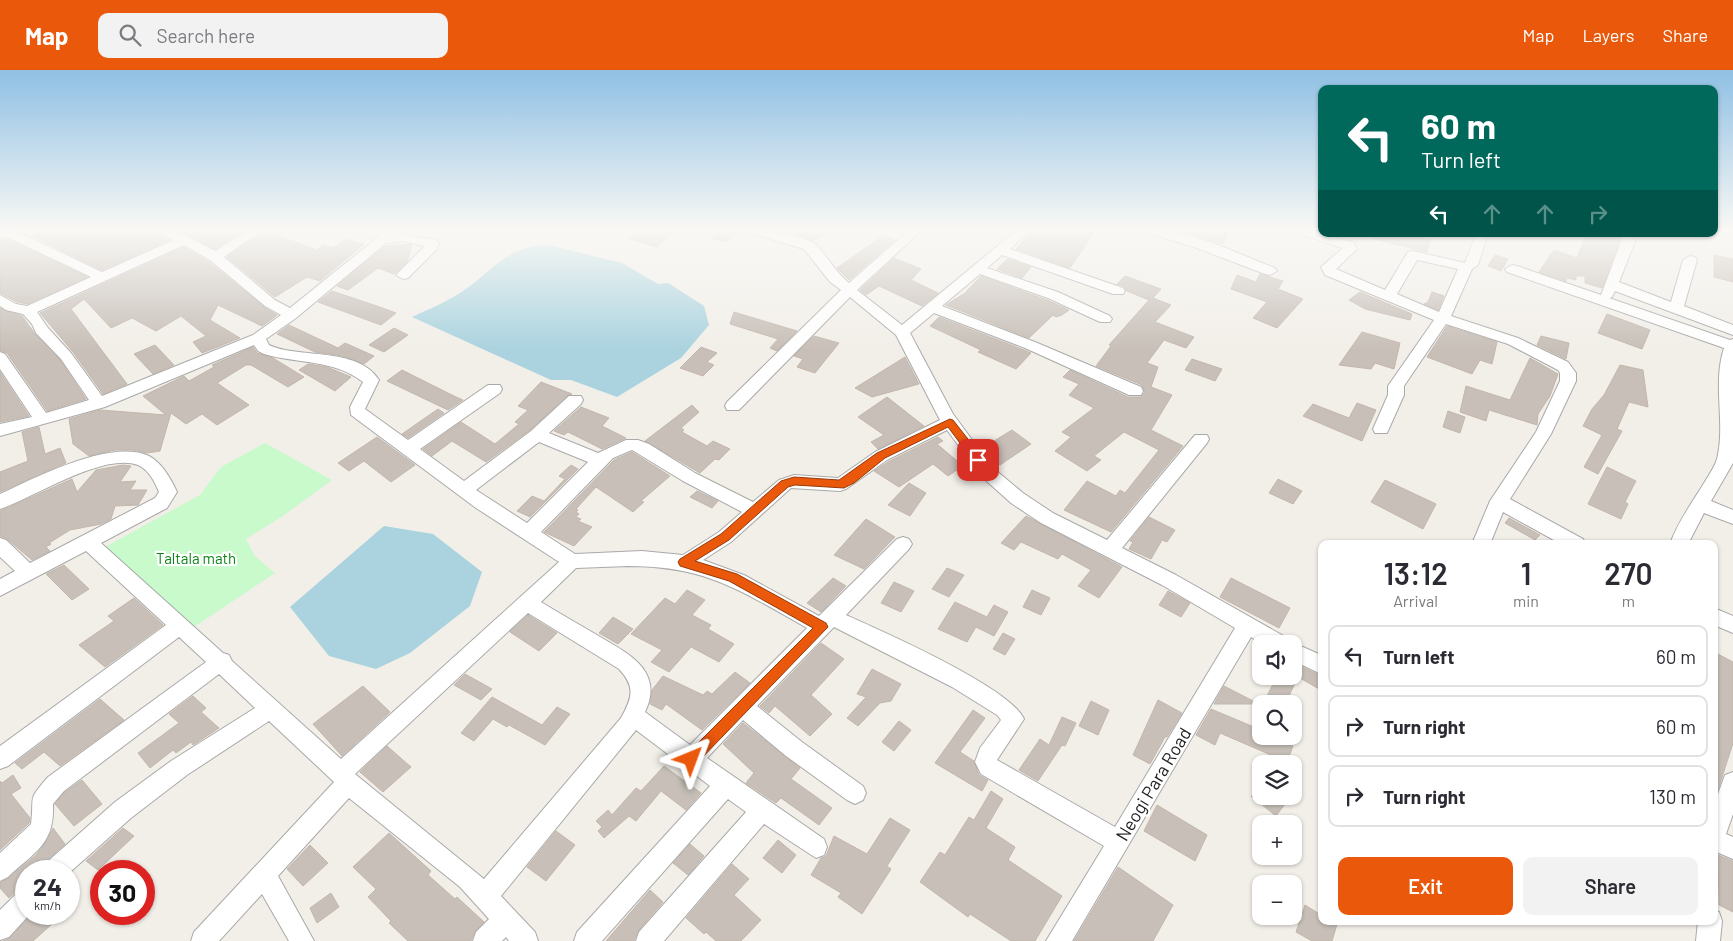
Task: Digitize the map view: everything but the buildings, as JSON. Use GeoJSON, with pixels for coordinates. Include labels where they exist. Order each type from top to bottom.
{"type":"FeatureCollection","features":[{"type":"Feature","properties":{"kind":"street"},"geometry":{"type":"LineString","coordinates":[[86,270],[102,277]]}},
{"type":"Feature","properties":{"kind":"street"},"geometry":{"type":"LineString","coordinates":[[28,311],[118,270]]}},
{"type":"Feature","properties":{"kind":"street"},"geometry":{"type":"LineString","coordinates":[[230,270],[270,303],[291,315]]}},
{"type":"Feature","properties":{"kind":"street"},"geometry":{"type":"LineString","coordinates":[[0,430],[99,403],[258,338],[291,315],[346,270]]}},
{"type":"Feature","properties":{"kind":"street"},"geometry":{"type":"LineString","coordinates":[[404,275],[409,270]]}},
{"type":"Feature","properties":{"kind":"street"},"geometry":{"type":"LineString","coordinates":[[828,270],[835,279],[902,332],[950,422],[988,472],[1017,498],[1047,518],[1169,580],[1264,635]]}},
{"type":"Feature","properties":{"kind":"street"},"geometry":{"type":"LineString","coordinates":[[733,406],[871,270]]}},
{"type":"Feature","properties":{"kind":"street"},"geometry":{"type":"LineString","coordinates":[[902,332],[977,270]]}},
{"type":"Feature","properties":{"kind":"street"},"geometry":{"type":"LineString","coordinates":[[980,270],[1053,295],[1105,319]]}},
{"type":"Feature","properties":{"kind":"street"},"geometry":{"type":"LineString","coordinates":[[1057,270],[1118,291]]}},
{"type":"Feature","properties":{"kind":"street"},"geometry":{"type":"LineString","coordinates":[[1329,270],[1330,272],[1444,320],[1514,341],[1552,359],[1568,372],[1568,381],[1543,434],[1499,501],[1483,540]]}},
{"type":"Feature","properties":{"kind":"street"},"geometry":{"type":"LineString","coordinates":[[1388,297],[1404,270]]}},
{"type":"Feature","properties":{"kind":"street"},"geometry":{"type":"LineString","coordinates":[[1381,429],[1396,395],[1396,386],[1444,320],[1459,290],[1465,270]]}},
{"type":"Feature","properties":{"kind":"street"},"geometry":{"type":"LineString","coordinates":[[1514,270],[1733,340]]}},
{"type":"Feature","properties":{"kind":"street"},"geometry":{"type":"LineString","coordinates":[[1605,300],[1617,270]]}},
{"type":"Feature","properties":{"kind":"street"},"geometry":{"type":"LineString","coordinates":[[1676,308],[1687,270]]}},
{"type":"Feature","properties":{"kind":"street"},"geometry":{"type":"LineString","coordinates":[[1611,284],[1676,308],[1733,340]]}},
{"type":"Feature","properties":{"kind":"street"},"geometry":{"type":"LineString","coordinates":[[0,299],[11,307],[28,311],[39,323],[41,330],[66,356],[99,403]]}},
{"type":"Feature","properties":{"kind":"street"},"geometry":{"type":"LineString","coordinates":[[933,307],[1030,345],[1135,391]]}},
{"type":"Feature","properties":{"kind":"street"},"geometry":{"type":"LineString","coordinates":[[258,338],[263,348],[269,352],[329,359],[355,368],[366,375],[371,380],[370,387],[359,402],[357,411],[464,490],[572,561],[628,558],[684,562],[733,578],[978,692],[1005,710],[1014,719],[988,755],[986,762],[989,767],[1119,842]]}},
{"type":"Feature","properties":{"kind":"street"},"geometry":{"type":"LineString","coordinates":[[1681,540],[1700,504],[1726,462],[1730,431],[1728,358],[1733,340]]}},
{"type":"Feature","properties":{"kind":"street"},"geometry":{"type":"LineString","coordinates":[[0,357],[42,420]]}},
{"type":"Feature","properties":{"kind":"street"},"geometry":{"type":"LineString","coordinates":[[409,448],[494,389]]}},
{"type":"Feature","properties":{"kind":"street"},"geometry":{"type":"LineString","coordinates":[[464,490],[537,435],[575,400]]}},
{"type":"Feature","properties":{"kind":"street"},"geometry":{"type":"LineString","coordinates":[[684,562],[725,537],[784,484],[794,481],[840,485],[850,480],[881,456],[950,422]]}},
{"type":"Feature","properties":{"kind":"street"},"geometry":{"type":"LineString","coordinates":[[537,435],[601,461]]}},
{"type":"Feature","properties":{"kind":"street"},"geometry":{"type":"LineString","coordinates":[[1110,550],[1201,440]]}},
{"type":"Feature","properties":{"kind":"street"},"geometry":{"type":"LineString","coordinates":[[528,533],[607,454],[632,444],[643,448],[690,477],[754,510]]}},
{"type":"Feature","properties":{"kind":"street"},"geometry":{"type":"LineString","coordinates":[[0,502],[35,485],[112,458],[141,459],[164,480],[168,492],[161,502],[0,588]]}},
{"type":"Feature","properties":{"kind":"street"},"geometry":{"type":"LineString","coordinates":[[1499,501],[1570,540]]}},
{"type":"Feature","properties":{"kind":"street"},"geometry":{"type":"LineString","coordinates":[[1700,504],[1733,517]]}},
{"type":"Feature","properties":{"kind":"street"},"geometry":{"type":"LineString","coordinates":[[87,541],[222,662],[345,778],[468,879],[526,941]]}},
{"type":"Feature","properties":{"kind":"street"},"geometry":{"type":"LineString","coordinates":[[691,759],[903,544]]}},
{"type":"Feature","properties":{"kind":"street"},"geometry":{"type":"LineString","coordinates":[[0,545],[28,573]]}},
{"type":"Feature","properties":{"kind":"street"},"geometry":{"type":"LineString","coordinates":[[203,941],[264,874],[345,778],[572,561]]}},
{"type":"Feature","properties":{"kind":"street"},"geometry":{"type":"LineString","coordinates":[[485,897],[634,716],[639,707],[642,686],[638,673],[626,663],[527,603]]}},
{"type":"Feature","properties":{"kind":"street"},"geometry":{"type":"LineString","coordinates":[[1718,618],[1733,625]]}},
{"type":"Feature","properties":{"kind":"street"},"geometry":{"type":"LineString","coordinates":[[0,759],[181,625]]}},
{"type":"Feature","properties":{"kind":"street","name":"Neogi Para Road"},"geometry":{"type":"LineString","coordinates":[[1058,941],[1247,626]]}},
{"type":"Feature","properties":{"kind":"street"},"geometry":{"type":"LineString","coordinates":[[1302,655],[1318,663]]}},
{"type":"Feature","properties":{"kind":"street"},"geometry":{"type":"LineString","coordinates":[[0,869],[40,831],[43,822],[42,800],[56,784],[222,662]]}},
{"type":"Feature","properties":{"kind":"street"},"geometry":{"type":"LineString","coordinates":[[742,706],[794,749],[855,793]]}},
{"type":"Feature","properties":{"kind":"street"},"geometry":{"type":"LineString","coordinates":[[66,860],[123,810],[179,768],[272,708]]}},
{"type":"Feature","properties":{"kind":"street"},"geometry":{"type":"LineString","coordinates":[[634,716],[726,785],[816,847]]}},
{"type":"Feature","properties":{"kind":"street"},"geometry":{"type":"LineString","coordinates":[[1718,825],[1733,782]]}},
{"type":"Feature","properties":{"kind":"street"},"geometry":{"type":"LineString","coordinates":[[586,941],[726,785]]}},
{"type":"Feature","properties":{"kind":"street"},"geometry":{"type":"LineString","coordinates":[[648,941],[762,810]]}},
{"type":"Feature","properties":{"kind":"street"},"geometry":{"type":"LineString","coordinates":[[1718,843],[1733,848]]}},
{"type":"Feature","properties":{"kind":"street"},"geometry":{"type":"LineString","coordinates":[[264,874],[302,941]]}},
{"type":"Feature","properties":{"kind":"street"},"geometry":{"type":"LineString","coordinates":[[0,928],[15,912]]}},
{"type":"Feature","properties":{"kind":"street"},"geometry":{"type":"LineString","coordinates":[[485,941],[506,920]]}},
{"type":"Feature","properties":{"kind":"street"},"geometry":{"type":"LineString","coordinates":[[1708,941],[1710,925]]}},
{"type":"Feature","properties":{"kind":"green space","name":"Taltala math"},"geometry":{"type":"Polygon","coordinates":[[[265,443],[332,480],[283,516],[246,539],[255,556],[275,573],[194,627],[105,547],[200,495],[221,467],[265,443]]]}},
{"type":"Feature","properties":{"kind":"water"},"geometry":{"type":"Polygon","coordinates":[[[490,270],[633,270],[658,284],[668,283],[704,306],[709,325],[681,358],[617,397],[571,380],[551,380],[412,317],[457,295],[490,270]]]}},
{"type":"Feature","properties":{"kind":"water"},"geometry":{"type":"Polygon","coordinates":[[[384,526],[433,534],[482,572],[470,606],[410,653],[376,669],[329,656],[290,607],[384,526]]]}},
{"type":"Feature","properties":{"kind":"route"},"geometry":{"type":"LineString","coordinates":[[691,759],[822,627],[733,578],[684,562],[725,537],[746,516],[784,484],[804,481],[840,485],[850,480],[865,466],[881,456],[950,422],[978,460]]}}]}
